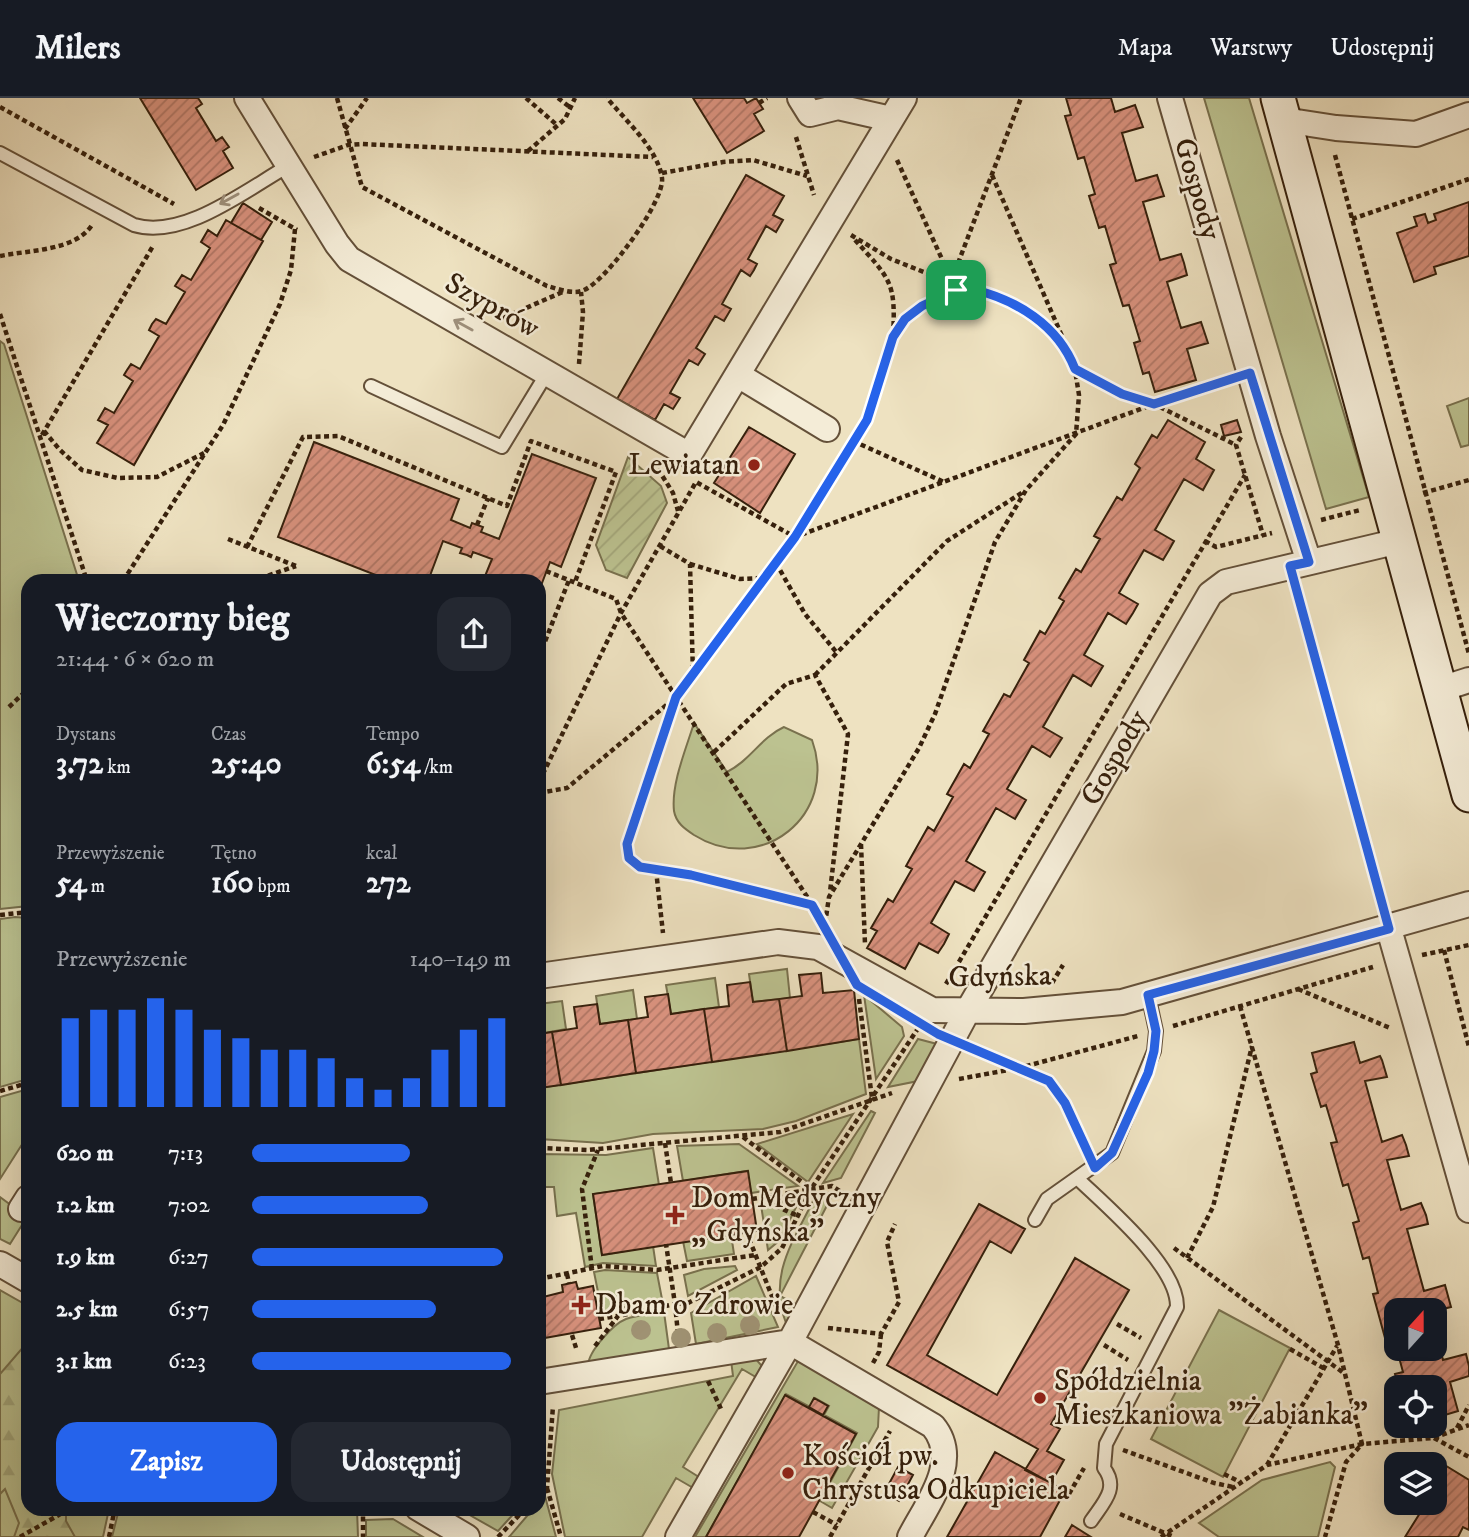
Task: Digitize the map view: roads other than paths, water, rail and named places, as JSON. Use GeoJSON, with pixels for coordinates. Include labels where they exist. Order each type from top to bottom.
{"type":"FeatureCollection","features":[{"type":"Feature","properties":{"kind":"street","name":"Szyprów"},"geometry":{"type":"LineString","coordinates":[[247,98],[349,259],[688,455],[893,116]]}},
{"type":"Feature","properties":{"kind":"street"},"geometry":{"type":"LineString","coordinates":[[800,98],[810,114],[838,107],[893,116]]}},
{"type":"Feature","properties":{"kind":"street","name":"Gospody"},"geometry":{"type":"LineString","coordinates":[[1170,98],[1250,373],[1299,564]]}},
{"type":"Feature","properties":{"kind":"street"},"geometry":{"type":"LineString","coordinates":[[1281,109],[1327,125],[1416,134],[1469,115]]}},
{"type":"Feature","properties":{"kind":"street"},"geometry":{"type":"LineString","coordinates":[[1281,109],[1399,541],[1455,684],[1469,795]]}},
{"type":"Feature","properties":{"kind":"street"},"geometry":{"type":"LineString","coordinates":[[738,374],[827,429]]}},
{"type":"Feature","properties":{"kind":"street","name":"Gospody"},"geometry":{"type":"LineString","coordinates":[[678,1537],[795,1333],[967,1012],[1210,594],[1226,582],[1399,541]]}},
{"type":"Feature","properties":{"kind":"street","name":"Gdyńska"},"geometry":{"type":"LineString","coordinates":[[546,975],[778,942],[818,947],[841,957],[932,1010],[967,1012],[1122,1002],[1389,929],[1469,904]]}},
{"type":"Feature","properties":{"kind":"street"},"geometry":{"type":"LineString","coordinates":[[1389,929],[1469,1210]]}},
{"type":"Feature","properties":{"kind":"street"},"geometry":{"type":"LineString","coordinates":[[0,1264],[21,1276]]}},
{"type":"Feature","properties":{"kind":"street"},"geometry":{"type":"LineString","coordinates":[[546,1382],[691,1358],[795,1333],[902,1408],[933,1426],[945,1446],[943,1472],[910,1537]]}},
{"type":"Feature","properties":{"kind":"street"},"geometry":{"type":"LineString","coordinates":[[432,1516],[467,1537]]}},
{"type":"Feature","properties":{"kind":"lane"},"geometry":{"type":"LineString","coordinates":[[0,153],[147,229],[184,225],[288,166]]}},
{"type":"Feature","properties":{"kind":"lane"},"geometry":{"type":"LineString","coordinates":[[371,386],[502,447],[547,373]]}},
{"type":"Feature","properties":{"kind":"lane"},"geometry":{"type":"LineString","coordinates":[[1035,1220],[1047,1199],[1095,1168],[1112,1153],[1151,1062],[1156,1031],[1148,995]]}},
{"type":"Feature","properties":{"kind":"lane"},"geometry":{"type":"LineString","coordinates":[[1077,1178],[1140,1240],[1172,1285],[1177,1299],[1177,1307],[1106,1444],[1104,1468],[1112,1479],[1111,1490],[1091,1521]]}},
{"type":"Feature","properties":{"kind":"place","name":"Lewiatan"},"geometry":{"type":"Point","coordinates":[754,465]}},
{"type":"Feature","properties":{"kind":"place","name":"Dom Medyczny „Gdyńska”"},"geometry":{"type":"Point","coordinates":[675,1215]}},
{"type":"Feature","properties":{"kind":"place","name":"Dbam o Zdrowie"},"geometry":{"type":"Point","coordinates":[581,1305]}},
{"type":"Feature","properties":{"kind":"place","name":"Spółdzielnia Mieszkaniowa \"Żabianka\""},"geometry":{"type":"Point","coordinates":[1040,1398]}},
{"type":"Feature","properties":{"kind":"place","name":"Kościół pw. Chrystusa Odkupiciela"},"geometry":{"type":"Point","coordinates":[788,1473]}}]}
